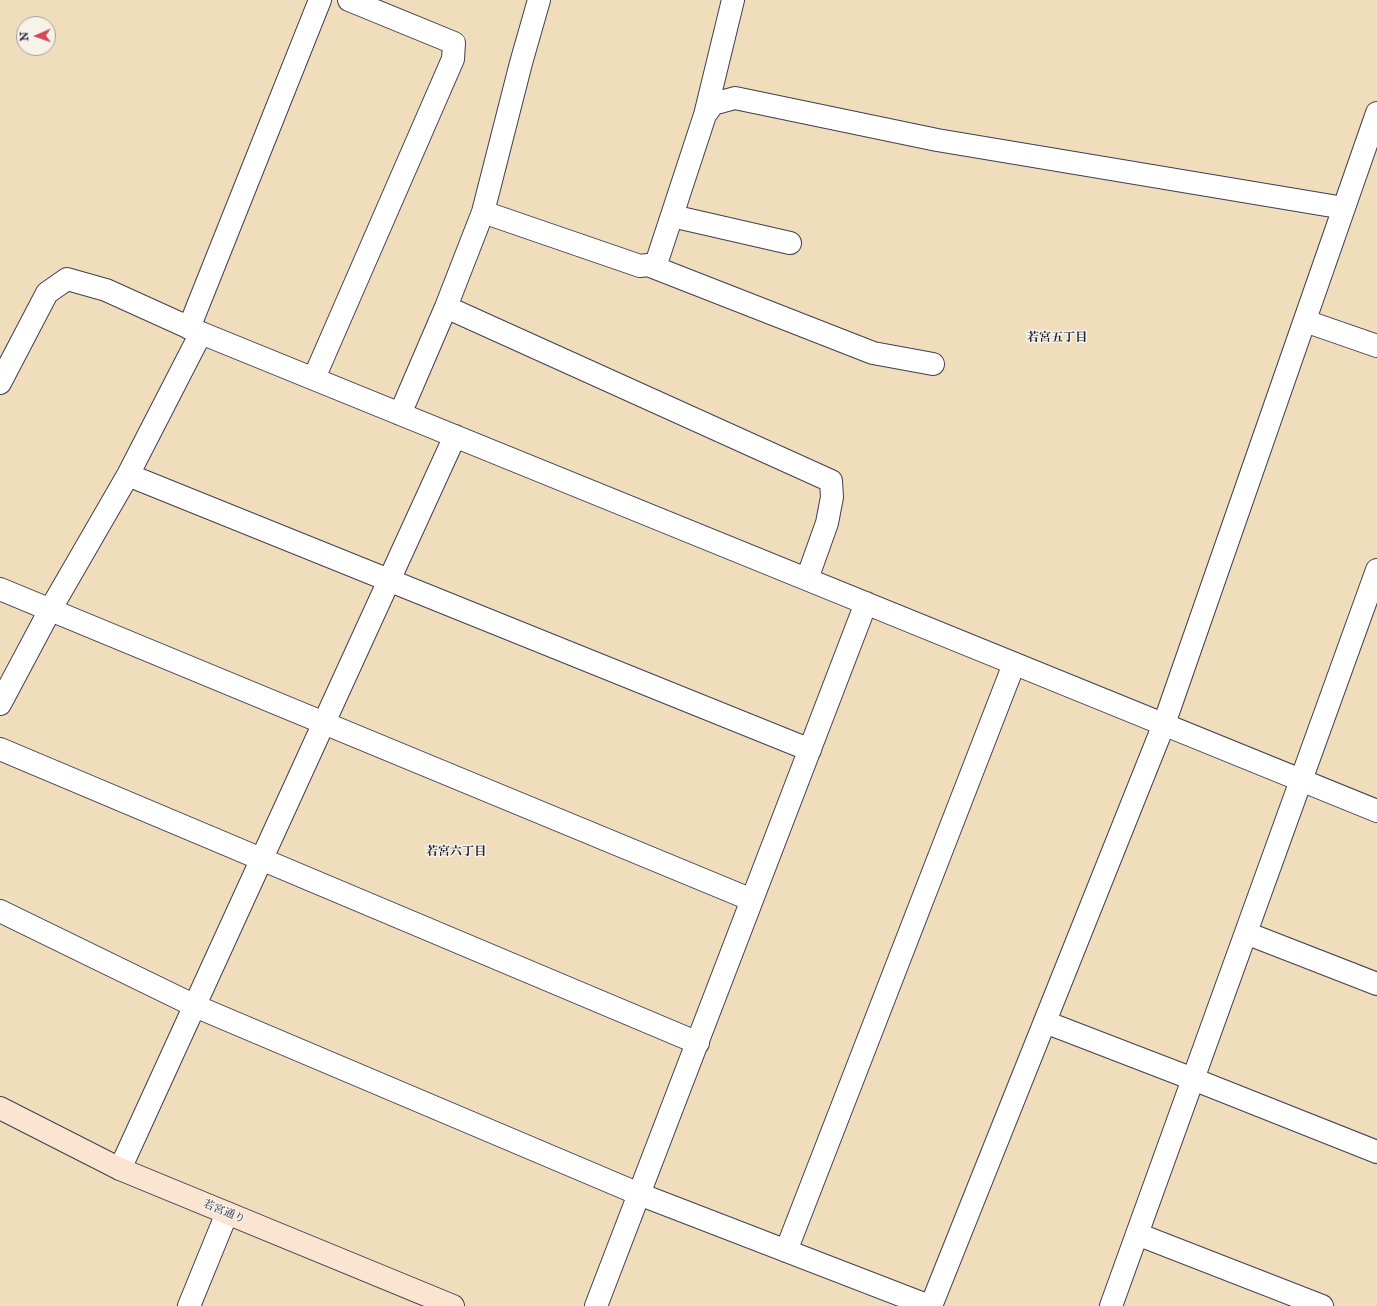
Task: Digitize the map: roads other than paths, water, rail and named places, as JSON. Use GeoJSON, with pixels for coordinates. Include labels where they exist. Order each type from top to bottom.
{"type":"FeatureCollection","features":[{"type":"Feature","properties":{"kind":"street"},"geometry":{"type":"LineString","coordinates":[[0,704],[50,610],[128,475],[195,330],[320,0]]}},
{"type":"Feature","properties":{"kind":"street"},"geometry":{"type":"LineString","coordinates":[[314,378],[453,59],[454,43],[349,0]]}},
{"type":"Feature","properties":{"kind":"street"},"geometry":{"type":"LineString","coordinates":[[400,414],[446,307],[482,212],[539,0]]}},
{"type":"Feature","properties":{"kind":"street"},"geometry":{"type":"LineString","coordinates":[[482,212],[640,266],[656,264],[705,115],[733,0]]}},
{"type":"Feature","properties":{"kind":"street"},"geometry":{"type":"LineString","coordinates":[[705,115],[713,104],[735,98],[937,140],[1344,208]]}},
{"type":"Feature","properties":{"kind":"street"},"geometry":{"type":"LineString","coordinates":[[0,911],[195,1006],[639,1194],[930,1306],[1164,724],[1377,113]]}},
{"type":"Feature","properties":{"kind":"street"},"geometry":{"type":"LineString","coordinates":[[672,216],[790,243]]}},
{"type":"Feature","properties":{"kind":"street"},"geometry":{"type":"LineString","coordinates":[[648,265],[873,353],[933,364]]}},
{"type":"Feature","properties":{"kind":"street"},"geometry":{"type":"LineString","coordinates":[[0,383],[47,293],[67,278],[106,290],[195,330],[1377,811]]}},
{"type":"Feature","properties":{"kind":"street"},"geometry":{"type":"LineString","coordinates":[[446,307],[831,482],[832,497],[826,523],[807,579]]}},
{"type":"Feature","properties":{"kind":"street"},"geometry":{"type":"LineString","coordinates":[[1304,321],[1377,346]]}},
{"type":"Feature","properties":{"kind":"street"},"geometry":{"type":"LineString","coordinates":[[120,1170],[456,436]]}},
{"type":"Feature","properties":{"kind":"street"},"geometry":{"type":"LineString","coordinates":[[128,475],[810,750]]}},
{"type":"Feature","properties":{"kind":"street"},"geometry":{"type":"LineString","coordinates":[[1111,1306],[1377,570]]}},
{"type":"Feature","properties":{"kind":"street"},"geometry":{"type":"LineString","coordinates":[[0,589],[752,900]]}},
{"type":"Feature","properties":{"kind":"street"},"geometry":{"type":"LineString","coordinates":[[596,1306],[866,603]]}},
{"type":"Feature","properties":{"kind":"street"},"geometry":{"type":"LineString","coordinates":[[786,1251],[1014,664]]}},
{"type":"Feature","properties":{"kind":"street"},"geometry":{"type":"LineString","coordinates":[[0,749],[698,1043]]}},
{"type":"Feature","properties":{"kind":"street"},"geometry":{"type":"LineString","coordinates":[[1246,933],[1377,984]]}},
{"type":"Feature","properties":{"kind":"street"},"geometry":{"type":"LineString","coordinates":[[1045,1022],[1193,1078],[1377,1152]]}},
{"type":"Feature","properties":{"kind":"street","name":"若宮通り"},"geometry":{"type":"LineString","coordinates":[[0,1108],[120,1170],[453,1306]]}},
{"type":"Feature","properties":{"kind":"street"},"geometry":{"type":"LineString","coordinates":[[189,1306],[227,1213]]}},
{"type":"Feature","properties":{"kind":"street"},"geometry":{"type":"LineString","coordinates":[[1137,1234],[1322,1306]]}},
{"type":"Feature","properties":{"kind":"district","name":"若宮五丁目"},"geometry":{"type":"Point","coordinates":[1057,338]}},
{"type":"Feature","properties":{"kind":"district","name":"若宮六丁目"},"geometry":{"type":"Point","coordinates":[456,852]}}]}
